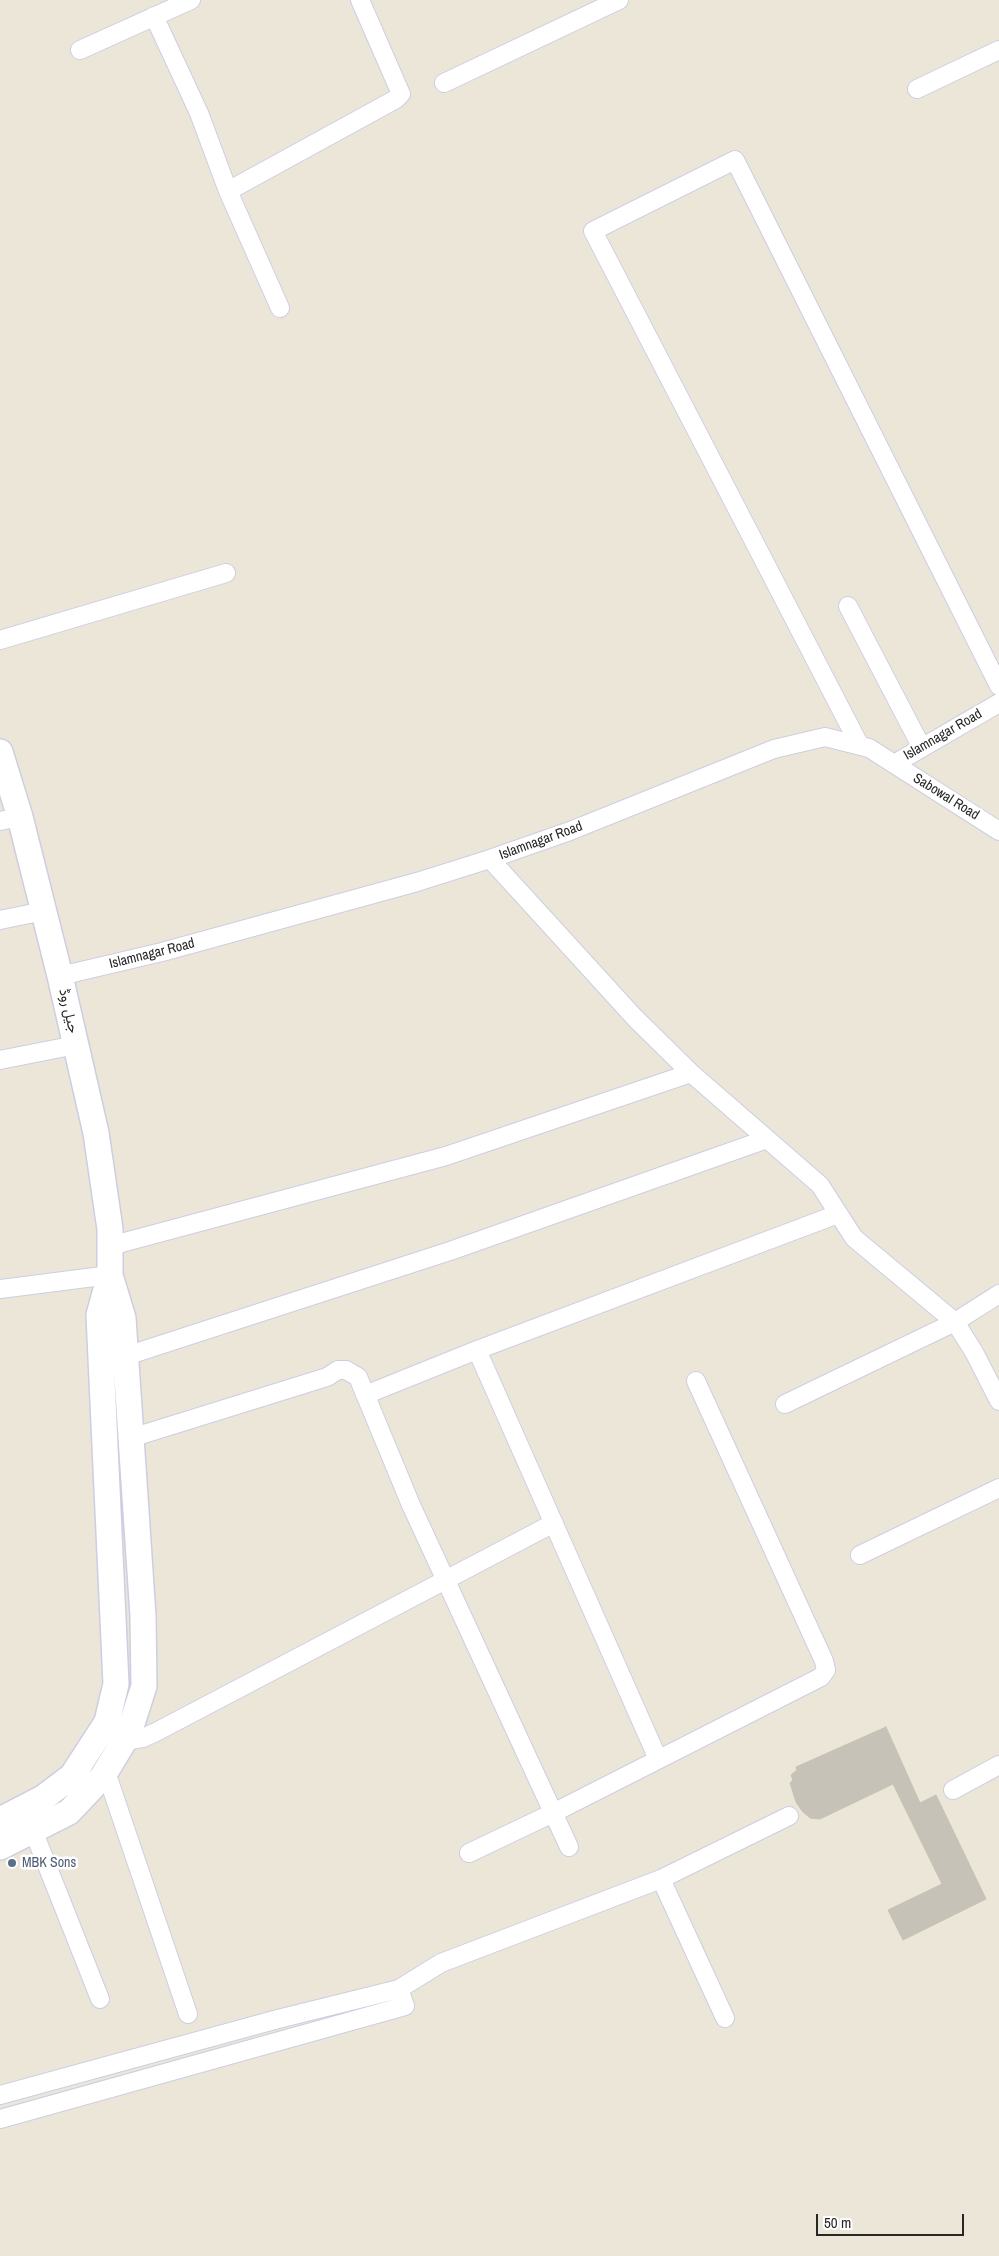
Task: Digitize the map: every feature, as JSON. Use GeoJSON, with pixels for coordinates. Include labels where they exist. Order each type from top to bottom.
{"type":"FeatureCollection","features":[{"type":"Feature","properties":{"kind":"main road","name":"جیل روڈ"},"geometry":{"type":"LineString","coordinates":[[0,752],[10,819],[44,911],[96,1133],[110,1229],[110,1275]]}},
{"type":"Feature","properties":{"kind":"main road"},"geometry":{"type":"LineString","coordinates":[[0,1847],[69,1812],[114,1758],[129,1733],[144,1686],[143,1616],[123,1318],[110,1275]]}},
{"type":"Feature","properties":{"kind":"main road"},"geometry":{"type":"LineString","coordinates":[[0,1820],[43,1798],[72,1776],[107,1722],[116,1684],[99,1315],[110,1275]]}},
{"type":"Feature","properties":{"kind":"main road"},"geometry":{"type":"LineString","coordinates":[[90,1750],[114,1758]]}},
{"type":"Feature","properties":{"kind":"street"},"geometry":{"type":"LineString","coordinates":[[80,50],[191,0]]}},
{"type":"Feature","properties":{"kind":"street"},"geometry":{"type":"LineString","coordinates":[[228,191],[396,99],[401,94],[360,0]]}},
{"type":"Feature","properties":{"kind":"street"},"geometry":{"type":"LineString","coordinates":[[444,84],[619,0]]}},
{"type":"Feature","properties":{"kind":"street"},"geometry":{"type":"LineString","coordinates":[[154,16],[199,113],[228,191],[280,308]]}},
{"type":"Feature","properties":{"kind":"street"},"geometry":{"type":"LineString","coordinates":[[917,89],[999,50]]}},
{"type":"Feature","properties":{"kind":"street"},"geometry":{"type":"LineString","coordinates":[[860,746],[593,231],[735,160],[999,686]]}},
{"type":"Feature","properties":{"kind":"street"},"geometry":{"type":"LineString","coordinates":[[0,640],[226,573]]}},
{"type":"Feature","properties":{"kind":"street"},"geometry":{"type":"LineString","coordinates":[[848,606],[922,748]]}},
{"type":"Feature","properties":{"kind":"street","name":"Islamnagar Road"},"geometry":{"type":"LineString","coordinates":[[60,976],[162,952],[417,882],[490,859],[570,831],[774,748],[825,737],[869,748],[894,764],[999,703]]}},
{"type":"Feature","properties":{"kind":"street","name":"Sabowal Road"},"geometry":{"type":"LineString","coordinates":[[894,764],[999,831]]}},
{"type":"Feature","properties":{"kind":"street"},"geometry":{"type":"LineString","coordinates":[[490,859],[635,1018],[691,1073],[820,1186],[854,1238],[954,1322],[974,1352],[999,1401]]}},
{"type":"Feature","properties":{"kind":"street"},"geometry":{"type":"LineString","coordinates":[[0,920],[44,911]]}},
{"type":"Feature","properties":{"kind":"street"},"geometry":{"type":"LineString","coordinates":[[0,1060],[76,1045]]}},
{"type":"Feature","properties":{"kind":"street"},"geometry":{"type":"LineString","coordinates":[[110,1246],[446,1156],[691,1073]]}},
{"type":"Feature","properties":{"kind":"street"},"geometry":{"type":"LineString","coordinates":[[126,1356],[450,1251],[767,1139]]}},
{"type":"Feature","properties":{"kind":"street"},"geometry":{"type":"LineString","coordinates":[[365,1395],[477,1350],[838,1214]]}},
{"type":"Feature","properties":{"kind":"street"},"geometry":{"type":"LineString","coordinates":[[0,1289],[110,1275]]}},
{"type":"Feature","properties":{"kind":"street"},"geometry":{"type":"LineString","coordinates":[[785,1404],[954,1322],[999,1294]]}},
{"type":"Feature","properties":{"kind":"street"},"geometry":{"type":"LineString","coordinates":[[477,1350],[658,1759]]}},
{"type":"Feature","properties":{"kind":"street"},"geometry":{"type":"LineString","coordinates":[[131,1438],[327,1377],[338,1370],[346,1370],[358,1377],[411,1505],[568,1847]]}},
{"type":"Feature","properties":{"kind":"street"},"geometry":{"type":"LineString","coordinates":[[469,1853],[553,1813],[821,1677],[826,1670],[824,1661],[696,1381]]}},
{"type":"Feature","properties":{"kind":"street"},"geometry":{"type":"LineString","coordinates":[[860,1555],[999,1488]]}},
{"type":"Feature","properties":{"kind":"street"},"geometry":{"type":"LineString","coordinates":[[188,2014],[114,1758],[143,1738],[554,1523]]}},
{"type":"Feature","properties":{"kind":"street"},"geometry":{"type":"LineString","coordinates":[[953,1790],[999,1765]]}},
{"type":"Feature","properties":{"kind":"street"},"geometry":{"type":"LineString","coordinates":[[0,2095],[269,2021],[399,1989],[441,1963],[660,1879],[789,1816]]}},
{"type":"Feature","properties":{"kind":"street"},"geometry":{"type":"LineString","coordinates":[[34,1830],[100,1999]]}},
{"type":"Feature","properties":{"kind":"street"},"geometry":{"type":"LineString","coordinates":[[660,1879],[725,2018]]}},
{"type":"Feature","properties":{"kind":"street"},"geometry":{"type":"LineString","coordinates":[[0,2119],[405,2006],[399,1989]]}},
{"type":"Feature","properties":{"kind":"building"},"geometry":{"type":"Polygon","coordinates":[[[886,1727],[920,1803],[936,1795],[986,1899],[903,1940],[888,1910],[942,1884],[893,1784],[820,1819],[810,1818],[802,1811],[796,1802],[790,1783],[793,1780],[791,1775],[797,1770],[796,1767],[886,1727]]]}},
{"type":"Feature","properties":{"kind":"place","name":"MBK Sons"},"geometry":{"type":"Point","coordinates":[12,1863]}}]}
